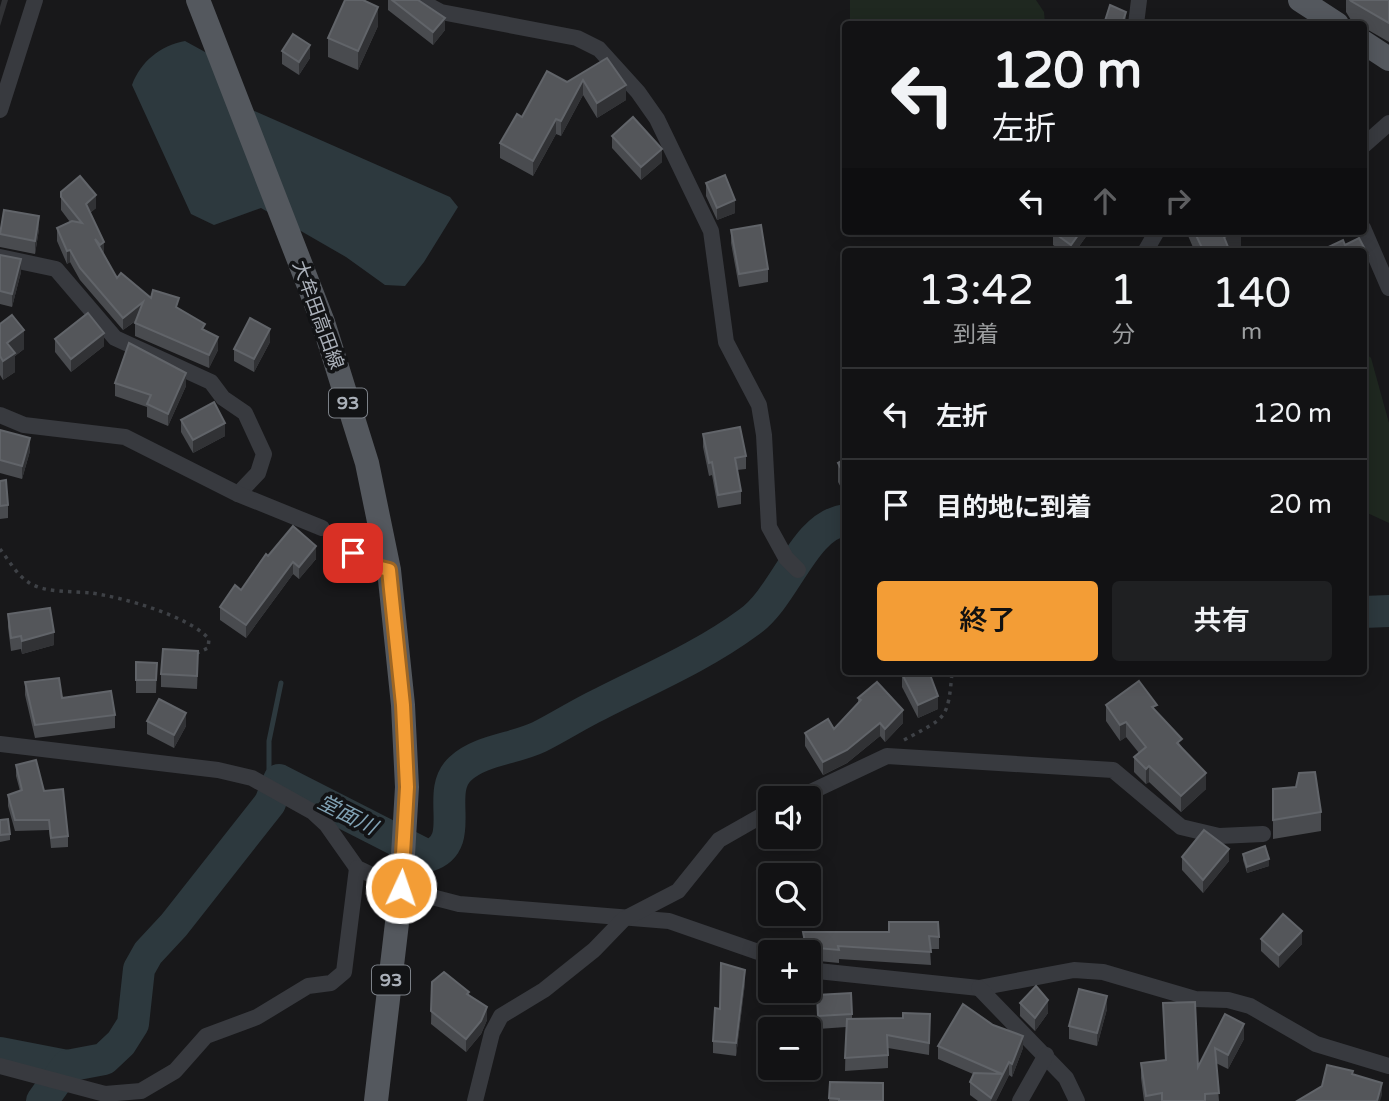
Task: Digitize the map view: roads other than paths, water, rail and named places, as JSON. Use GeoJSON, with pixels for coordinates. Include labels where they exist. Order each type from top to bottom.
{"type":"FeatureCollection","features":[{"type":"Feature","properties":{"kind":"main road","name":"大牟田高田線"},"geometry":{"type":"LineString","coordinates":[[198,0],[323,322],[367,463],[389,570],[403,705],[407,787],[401,888],[376,1101]]}},
{"type":"Feature","properties":{"kind":"main road"},"geometry":{"type":"LineString","coordinates":[[1300,0],[1332,21]]}},
{"type":"Feature","properties":{"kind":"main road"},"geometry":{"type":"LineString","coordinates":[[1367,45],[1389,59]]}},
{"type":"Feature","properties":{"kind":"street"},"geometry":{"type":"LineString","coordinates":[[0,110],[35,0]]}},
{"type":"Feature","properties":{"kind":"street"},"geometry":{"type":"LineString","coordinates":[[418,0],[441,12],[577,38],[599,49],[638,92],[657,119],[712,231],[726,342],[759,405],[764,435],[769,527],[786,558],[799,570]]}},
{"type":"Feature","properties":{"kind":"street"},"geometry":{"type":"LineString","coordinates":[[1136,21],[1139,0]]}},
{"type":"Feature","properties":{"kind":"street"},"geometry":{"type":"LineString","coordinates":[[1367,142],[1389,123]]}},
{"type":"Feature","properties":{"kind":"street"},"geometry":{"type":"LineString","coordinates":[[1366,235],[1389,288]]}},
{"type":"Feature","properties":{"kind":"street"},"geometry":{"type":"LineString","coordinates":[[0,257],[56,269],[115,338],[211,382],[223,398],[245,412],[264,454],[258,473],[238,494]]}},
{"type":"Feature","properties":{"kind":"street"},"geometry":{"type":"LineString","coordinates":[[0,415],[24,425],[125,437],[238,494],[327,534],[373,566],[389,570]]}},
{"type":"Feature","properties":{"kind":"street"},"geometry":{"type":"LineString","coordinates":[[0,744],[218,770],[252,778],[279,791],[326,824],[357,868],[401,888],[459,904],[669,921],[758,952]]}},
{"type":"Feature","properties":{"kind":"street"},"geometry":{"type":"LineString","coordinates":[[821,787],[887,756],[1113,770],[1181,827],[1219,836],[1264,834]]}},
{"type":"Feature","properties":{"kind":"street"},"geometry":{"type":"LineString","coordinates":[[475,1101],[492,1033],[501,1016],[544,990],[584,958],[624,919],[678,891],[719,840],[758,818]]}},
{"type":"Feature","properties":{"kind":"street"},"geometry":{"type":"LineString","coordinates":[[0,1066],[50,1077],[105,1094],[141,1091],[175,1071],[206,1036],[257,1017],[308,986],[331,983],[344,972],[357,868]]}},
{"type":"Feature","properties":{"kind":"street"},"geometry":{"type":"LineString","coordinates":[[821,971],[979,988],[1074,970],[1103,972],[1195,999],[1228,1000],[1250,1006],[1316,1044],[1389,1066]]}},
{"type":"Feature","properties":{"kind":"street"},"geometry":{"type":"LineString","coordinates":[[979,988],[1066,1078],[1077,1101]]}},
{"type":"Feature","properties":{"kind":"street"},"geometry":{"type":"LineString","coordinates":[[1020,1101],[1045,1055]]}},
{"type":"Feature","properties":{"kind":"waterway","name":"堂面川"},"geometry":{"type":"LineString","coordinates":[[42,1101],[67,1066],[104,1059],[121,1043],[133,1024],[139,969],[148,953],[174,925],[270,803],[279,780],[428,856],[440,850],[447,840],[450,791],[453,779],[460,769],[477,758],[539,737],[695,656],[731,634],[762,610],[817,535],[830,525],[842,521]]}},
{"type":"Feature","properties":{"kind":"waterway","name":"堂面川"},"geometry":{"type":"LineString","coordinates":[[1367,612],[1389,611]]}},
{"type":"Feature","properties":{"kind":"waterway"},"geometry":{"type":"LineString","coordinates":[[279,780],[269,771],[269,741],[281,683]]}},
{"type":"Feature","properties":{"kind":"waterway"},"geometry":{"type":"LineString","coordinates":[[0,1053],[67,1066]]}}]}
